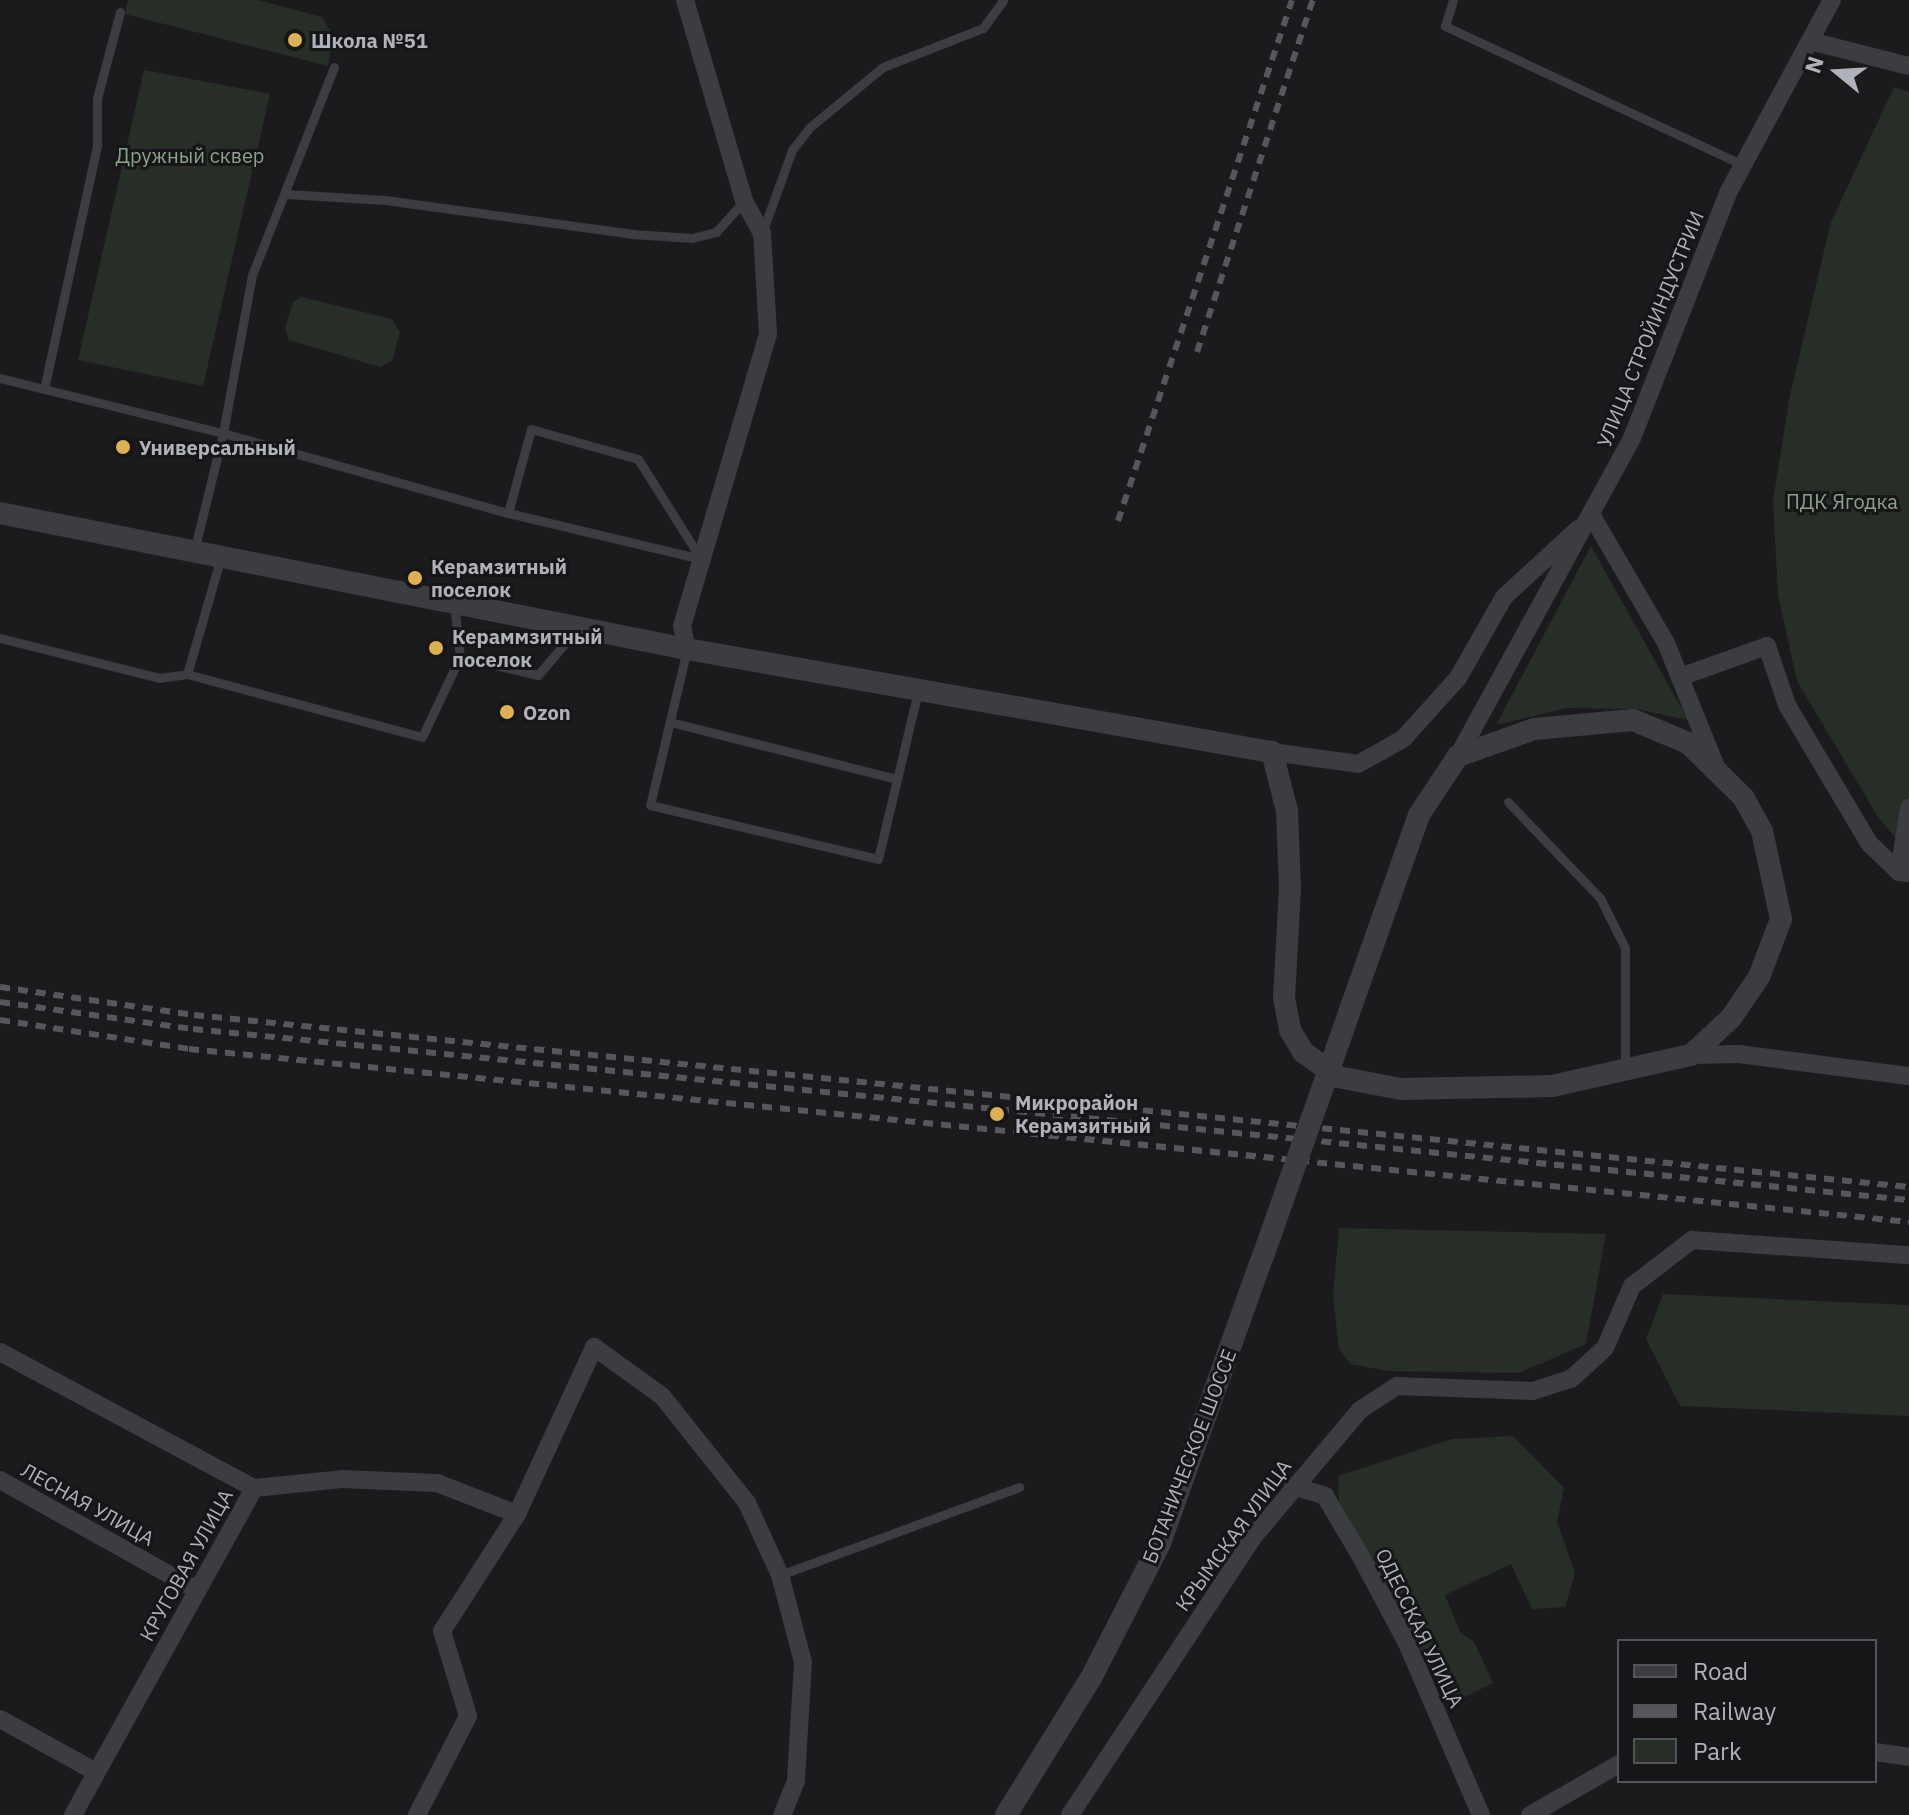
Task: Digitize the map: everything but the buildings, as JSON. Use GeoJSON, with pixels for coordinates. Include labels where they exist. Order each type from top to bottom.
{"type":"FeatureCollection","features":[{"type":"Feature","properties":{"kind":"street"},"geometry":{"type":"LineString","coordinates":[[685,0],[744,201],[762,233],[768,334],[682,626],[687,649]]}},
{"type":"Feature","properties":{"kind":"street","name":"УЛИЦА СТРОЙИНДУСТРИИ"},"geometry":{"type":"LineString","coordinates":[[1458,756],[1632,438],[1743,165],[1832,0]]}},
{"type":"Feature","properties":{"kind":"street"},"geometry":{"type":"LineString","coordinates":[[1810,41],[1909,66]]}},
{"type":"Feature","properties":{"kind":"street"},"geometry":{"type":"LineString","coordinates":[[0,513],[687,649],[1272,752],[1358,764],[1403,739],[1458,678],[1504,597],[1592,516],[1666,643],[1717,769]]}},
{"type":"Feature","properties":{"kind":"street"},"geometry":{"type":"LineString","coordinates":[[1680,677],[1767,646],[1787,705],[1869,843],[1904,872]]}},
{"type":"Feature","properties":{"kind":"street"},"geometry":{"type":"LineString","coordinates":[[1458,756],[1534,729],[1633,720],[1688,743],[1744,798],[1762,831],[1775,872],[1781,919],[1759,977],[1731,1018],[1691,1055]]}},
{"type":"Feature","properties":{"kind":"street"},"geometry":{"type":"LineString","coordinates":[[1272,752],[1287,811],[1290,888],[1284,998],[1290,1030],[1303,1052],[1338,1077],[1401,1089],[1552,1086],[1625,1074],[1691,1055],[1739,1054],[1909,1076]]}},
{"type":"Feature","properties":{"kind":"street","name":"БОТАНИЧЕСКОЕ ШОССЕ"},"geometry":{"type":"LineString","coordinates":[[1006,1815],[1091,1678],[1160,1543],[1419,815],[1458,756]]}},
{"type":"Feature","properties":{"kind":"street"},"geometry":{"type":"LineString","coordinates":[[1904,872],[1909,808]]}},
{"type":"Feature","properties":{"kind":"street","name":"КРЫМСКАЯ УЛИЦА"},"geometry":{"type":"LineString","coordinates":[[1070,1815],[1293,1486],[1360,1410],[1397,1386],[1533,1391],[1571,1379],[1605,1348],[1632,1286],[1692,1240],[1909,1255]]}},
{"type":"Feature","properties":{"kind":"street"},"geometry":{"type":"LineString","coordinates":[[417,1815],[468,1716],[442,1631],[517,1514],[594,1347],[662,1396],[747,1503],[780,1575],[803,1662],[796,1781],[782,1815]]}},
{"type":"Feature","properties":{"kind":"street"},"geometry":{"type":"LineString","coordinates":[[0,1352],[254,1488]]}},
{"type":"Feature","properties":{"kind":"street","name":"КРУГОВАЯ УЛИЦА"},"geometry":{"type":"LineString","coordinates":[[73,1815],[254,1488],[342,1479],[437,1483],[517,1514]]}},
{"type":"Feature","properties":{"kind":"street","name":"ЛЕСНАЯ УЛИЦА"},"geometry":{"type":"LineString","coordinates":[[0,1480],[197,1590]]}},
{"type":"Feature","properties":{"kind":"street","name":"ОДЕССКАЯ УЛИЦА"},"geometry":{"type":"LineString","coordinates":[[1293,1486],[1325,1496],[1360,1555],[1406,1641],[1481,1815]]}},
{"type":"Feature","properties":{"kind":"street"},"geometry":{"type":"LineString","coordinates":[[0,1719],[96,1772]]}},
{"type":"Feature","properties":{"kind":"street"},"geometry":{"type":"LineString","coordinates":[[1877,1752],[1909,1757]]}},
{"type":"Feature","properties":{"kind":"street"},"geometry":{"type":"LineString","coordinates":[[1530,1815],[1617,1765]]}},
{"type":"Feature","properties":{"kind":"lane"},"geometry":{"type":"LineString","coordinates":[[762,233],[792,150],[810,127],[883,67],[983,28],[1003,0]]}},
{"type":"Feature","properties":{"kind":"lane"},"geometry":{"type":"LineString","coordinates":[[1453,0],[1445,26],[1743,165]]}},
{"type":"Feature","properties":{"kind":"lane"},"geometry":{"type":"LineString","coordinates":[[44,389],[97,145],[97,98],[120,12]]}},
{"type":"Feature","properties":{"kind":"lane"},"geometry":{"type":"LineString","coordinates":[[194,551],[223,433],[252,275],[334,67]]}},
{"type":"Feature","properties":{"kind":"lane"},"geometry":{"type":"LineString","coordinates":[[286,194],[385,200],[632,234],[692,238],[716,232],[744,201]]}},
{"type":"Feature","properties":{"kind":"lane"},"geometry":{"type":"LineString","coordinates":[[0,378],[223,433],[508,513],[701,559]]}},
{"type":"Feature","properties":{"kind":"lane"},"geometry":{"type":"LineString","coordinates":[[508,513],[531,429],[638,459],[701,559]]}},
{"type":"Feature","properties":{"kind":"lane"},"geometry":{"type":"LineString","coordinates":[[187,674],[221,557]]}},
{"type":"Feature","properties":{"kind":"lane"},"geometry":{"type":"LineString","coordinates":[[0,638],[159,678],[187,674],[422,737],[460,657],[454,603]]}},
{"type":"Feature","properties":{"kind":"lane"},"geometry":{"type":"LineString","coordinates":[[460,657],[538,675],[579,627]]}},
{"type":"Feature","properties":{"kind":"lane"},"geometry":{"type":"LineString","coordinates":[[687,649],[650,805],[878,859],[918,689]]}},
{"type":"Feature","properties":{"kind":"lane"},"geometry":{"type":"LineString","coordinates":[[670,722],[897,779]]}},
{"type":"Feature","properties":{"kind":"lane"},"geometry":{"type":"LineString","coordinates":[[1508,802],[1600,898],[1625,948],[1625,1074]]}},
{"type":"Feature","properties":{"kind":"lane"},"geometry":{"type":"LineString","coordinates":[[780,1575],[1019,1487]]}},
{"type":"Feature","properties":{"kind":"green space","name":"Школа №51"},"geometry":{"type":"Polygon","coordinates":[[[128,0],[258,0],[322,17],[333,35],[328,66],[125,14],[128,0]]]}},
{"type":"Feature","properties":{"kind":"green space","name":"Дружный сквер"},"geometry":{"type":"Polygon","coordinates":[[[144,70],[270,94],[203,386],[78,360],[144,70]]]}},
{"type":"Feature","properties":{"kind":"green space","name":"ПДК Ягодка"},"geometry":{"type":"Polygon","coordinates":[[[1894,87],[1909,92],[1909,854],[1878,817],[1797,681],[1778,595],[1773,500],[1790,395],[1831,222],[1894,87]]]}},
{"type":"Feature","properties":{"kind":"green space"},"geometry":{"type":"Polygon","coordinates":[[[301,297],[392,319],[400,332],[392,361],[380,367],[289,340],[285,328],[293,302],[301,297]]]}},
{"type":"Feature","properties":{"kind":"green space"},"geometry":{"type":"Polygon","coordinates":[[[1591,546],[1688,720],[1637,709],[1567,708],[1496,725],[1591,546]]]}},
{"type":"Feature","properties":{"kind":"green space"},"geometry":{"type":"Polygon","coordinates":[[[1339,1228],[1606,1234],[1586,1344],[1519,1373],[1389,1371],[1350,1364],[1339,1349],[1333,1296],[1339,1228]]]}},
{"type":"Feature","properties":{"kind":"green space"},"geometry":{"type":"Polygon","coordinates":[[[1663,1294],[1909,1305],[1909,1416],[1680,1406],[1646,1339],[1663,1294]]]}},
{"type":"Feature","properties":{"kind":"green space"},"geometry":{"type":"Polygon","coordinates":[[[1513,1436],[1564,1488],[1557,1522],[1575,1573],[1565,1607],[1532,1609],[1511,1564],[1445,1595],[1460,1632],[1474,1642],[1493,1683],[1461,1699],[1443,1691],[1339,1503],[1338,1476],[1452,1439],[1513,1436]]]}},
{"type":"Feature","properties":{"kind":"railway"},"geometry":{"type":"LineString","coordinates":[[1118,521],[1292,0]]}},
{"type":"Feature","properties":{"kind":"railway"},"geometry":{"type":"LineString","coordinates":[[1197,352],[1313,0]]}},
{"type":"Feature","properties":{"kind":"railway"},"geometry":{"type":"LineString","coordinates":[[0,987],[194,1015],[1909,1187]]}},
{"type":"Feature","properties":{"kind":"railway"},"geometry":{"type":"LineString","coordinates":[[0,1002],[193,1029],[1909,1200]]}},
{"type":"Feature","properties":{"kind":"railway"},"geometry":{"type":"LineString","coordinates":[[0,1020],[189,1049],[1909,1222]]}},
{"type":"Feature","properties":{"kind":"place","name":"Школа №51"},"geometry":{"type":"Point","coordinates":[295,40]}},
{"type":"Feature","properties":{"kind":"place","name":"Универсальный"},"geometry":{"type":"Point","coordinates":[123,447]}},
{"type":"Feature","properties":{"kind":"place","name":"Керамзитный поселок"},"geometry":{"type":"Point","coordinates":[415,578]}},
{"type":"Feature","properties":{"kind":"place","name":"Кераммзитный поселок"},"geometry":{"type":"Point","coordinates":[436,648]}},
{"type":"Feature","properties":{"kind":"place","name":"Ozon"},"geometry":{"type":"Point","coordinates":[507,712]}},
{"type":"Feature","properties":{"kind":"place","name":"Микрорайон Керамзитный"},"geometry":{"type":"Point","coordinates":[997,1114]}}]}
